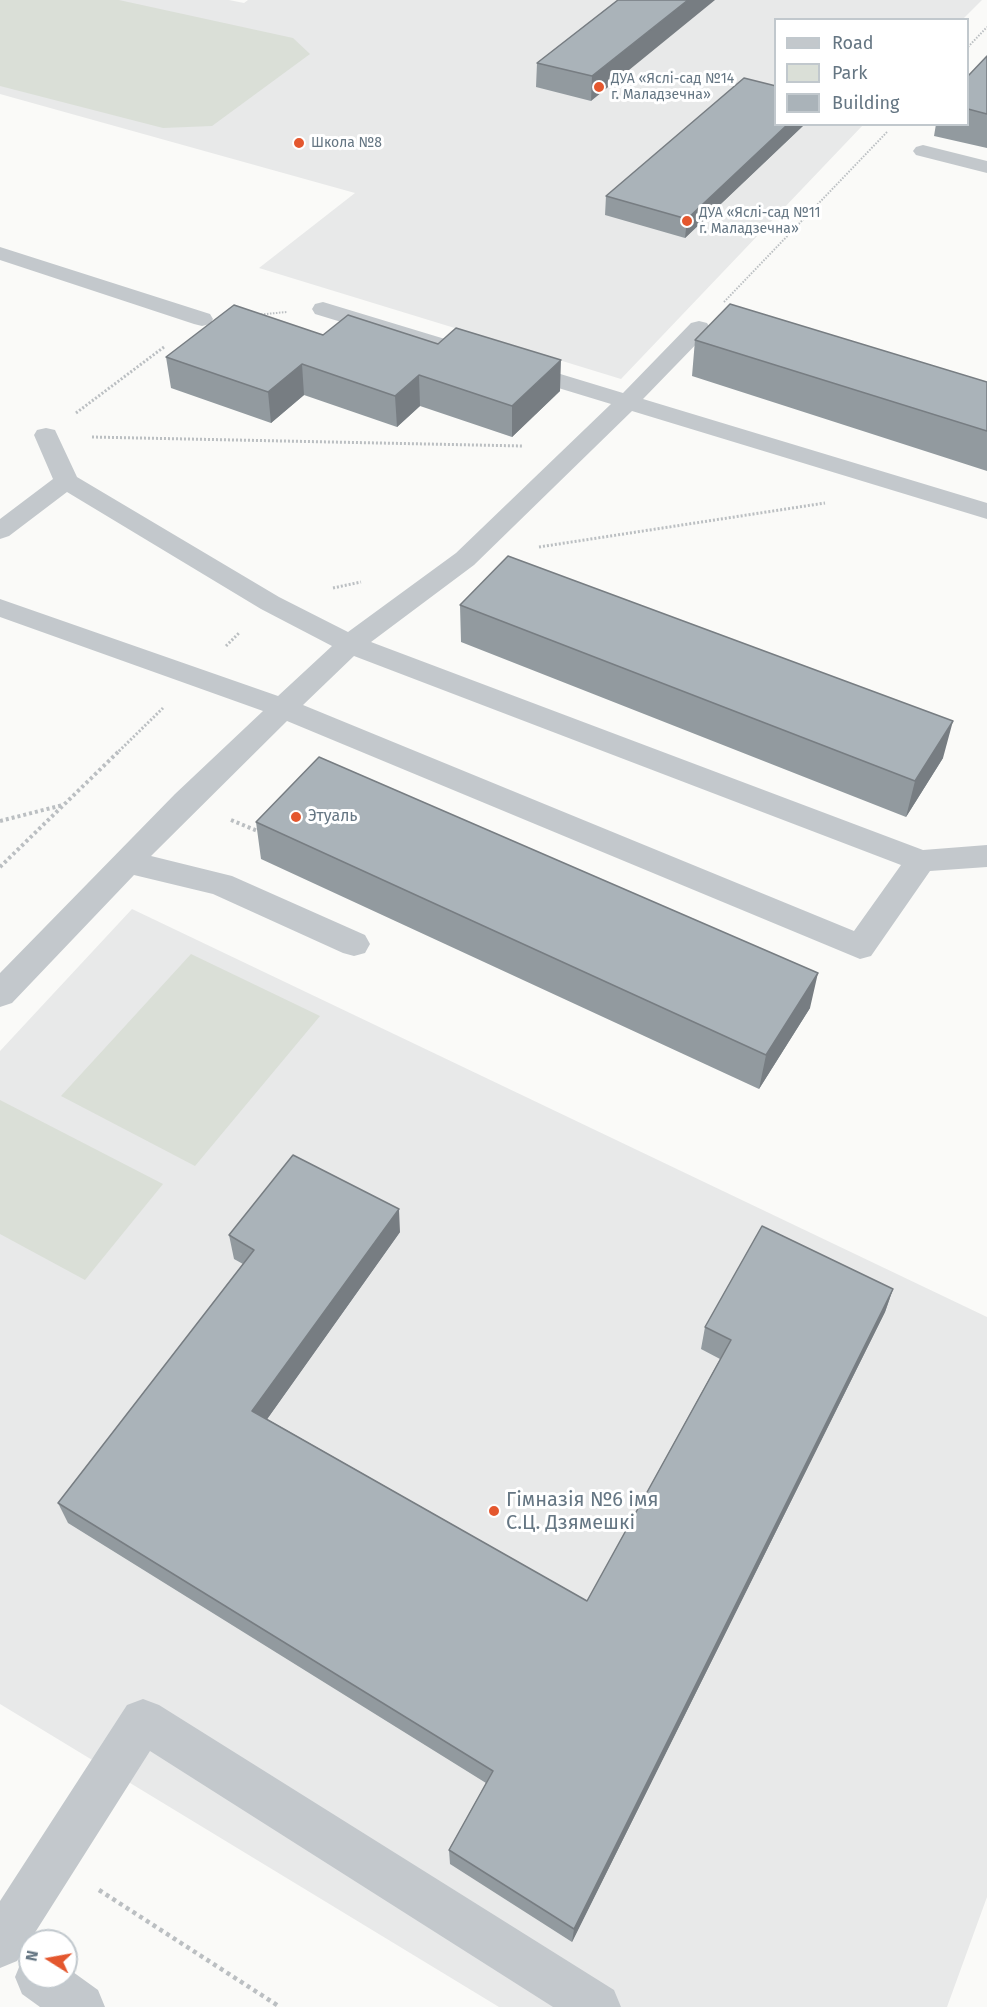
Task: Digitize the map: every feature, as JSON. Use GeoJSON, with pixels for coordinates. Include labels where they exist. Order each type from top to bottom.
{"type":"FeatureCollection","features":[{"type":"Feature","properties":{"kind":"street"},"geometry":{"type":"LineString","coordinates":[[923,151],[987,167]]}},
{"type":"Feature","properties":{"kind":"street"},"geometry":{"type":"LineString","coordinates":[[0,253],[202,319]]}},
{"type":"Feature","properties":{"kind":"street"},"geometry":{"type":"LineString","coordinates":[[323,309],[987,511]]}},
{"type":"Feature","properties":{"kind":"street"},"geometry":{"type":"LineString","coordinates":[[0,994],[186,801],[350,644],[465,559],[583,447],[699,328]]}},
{"type":"Feature","properties":{"kind":"street"},"geometry":{"type":"LineString","coordinates":[[46,435],[66,481],[270,603],[350,644],[921,861],[987,856]]}},
{"type":"Feature","properties":{"kind":"street"},"geometry":{"type":"LineString","coordinates":[[0,531],[66,481]]}},
{"type":"Feature","properties":{"kind":"street"},"geometry":{"type":"LineString","coordinates":[[0,608],[283,708],[860,947],[921,861]]}},
{"type":"Feature","properties":{"kind":"street"},"geometry":{"type":"LineString","coordinates":[[127,862],[221,884],[354,944]]}},
{"type":"Feature","properties":{"kind":"street"},"geometry":{"type":"LineString","coordinates":[[0,1944],[55,1862],[143,1721],[597,2007]]}},
{"type":"Feature","properties":{"kind":"street"},"geometry":{"type":"LineString","coordinates":[[0,1949],[18,1962]]}},
{"type":"Feature","properties":{"kind":"path"},"geometry":{"type":"LineString","coordinates":[[969,46],[987,27]]}},
{"type":"Feature","properties":{"kind":"path"},"geometry":{"type":"LineString","coordinates":[[699,328],[891,126]]}},
{"type":"Feature","properties":{"kind":"path"},"geometry":{"type":"LineString","coordinates":[[46,435],[583,447]]}},
{"type":"Feature","properties":{"kind":"path"},"geometry":{"type":"LineString","coordinates":[[465,559],[832,502]]}},
{"type":"Feature","properties":{"kind":"path"},"geometry":{"type":"LineString","coordinates":[[0,821],[64,804]]}},
{"type":"Feature","properties":{"kind":"path"},"geometry":{"type":"LineString","coordinates":[[55,1862],[280,2007]]}},
{"type":"Feature","properties":{"kind":"shaded area"},"geometry":{"type":"Polygon","coordinates":[[[0,0],[229,0],[244,3],[248,0],[982,0],[964,18],[774,18],[774,126],[862,126],[621,379],[259,268],[355,193],[0,94],[0,0]]]}},
{"type":"Feature","properties":{"kind":"shaded area","name":"Гімназія №6 iмя С.Ц. Дзямешкi"},"geometry":{"type":"Polygon","coordinates":[[[132,909],[987,1317],[987,1897],[947,2007],[499,2007],[0,1704],[0,1051],[132,909]]]}},
{"type":"Feature","properties":{"kind":"green space"},"geometry":{"type":"Polygon","coordinates":[[[0,0],[119,0],[293,38],[310,54],[212,126],[163,128],[0,86],[0,0]]]}},
{"type":"Feature","properties":{"kind":"green space"},"geometry":{"type":"Polygon","coordinates":[[[191,954],[320,1016],[195,1166],[61,1096],[191,954]]]}},
{"type":"Feature","properties":{"kind":"green space"},"geometry":{"type":"Polygon","coordinates":[[[0,1100],[163,1184],[85,1280],[0,1234],[0,1100]]]}},
{"type":"Feature","properties":{"kind":"building"},"geometry":{"type":"Polygon","coordinates":[[[618,0],[688,0],[592,76],[537,63],[618,0]]]}},
{"type":"Feature","properties":{"kind":"building"},"geometry":{"type":"Polygon","coordinates":[[[987,56],[987,114],[969,109],[969,75],[987,56]]]}},
{"type":"Feature","properties":{"kind":"building"},"geometry":{"type":"Polygon","coordinates":[[[744,78],[774,86],[774,126],[786,126],[687,219],[606,196],[744,78]]]}},
{"type":"Feature","properties":{"kind":"building"},"geometry":{"type":"Polygon","coordinates":[[[730,304],[987,382],[987,431],[695,340],[730,304]]]}},
{"type":"Feature","properties":{"kind":"building"},"geometry":{"type":"Polygon","coordinates":[[[234,305],[323,335],[348,315],[438,344],[456,328],[561,360],[512,406],[419,375],[395,396],[302,364],[268,392],[166,357],[234,305]]]}},
{"type":"Feature","properties":{"kind":"building"},"geometry":{"type":"Polygon","coordinates":[[[508,556],[953,721],[915,781],[460,605],[508,556]]]}},
{"type":"Feature","properties":{"kind":"building"},"geometry":{"type":"Polygon","coordinates":[[[319,757],[818,973],[766,1055],[256,822],[319,757]]]}},
{"type":"Feature","properties":{"kind":"building"},"geometry":{"type":"Polygon","coordinates":[[[293,1155],[399,1209],[252,1411],[587,1601],[731,1340],[705,1327],[762,1226],[893,1289],[574,1929],[449,1850],[493,1771],[58,1503],[254,1250],[229,1235],[293,1155]]]}},
{"type":"Feature","properties":{"kind":"place","name":"ДУА «Яслі-сад №14 г. Маладзечна»"},"geometry":{"type":"Point","coordinates":[599,87]}},
{"type":"Feature","properties":{"kind":"place","name":"Школа №8"},"geometry":{"type":"Point","coordinates":[299,143]}},
{"type":"Feature","properties":{"kind":"place","name":"ДУА «Яслі-сад №11 г. Маладзечна»"},"geometry":{"type":"Point","coordinates":[687,221]}},
{"type":"Feature","properties":{"kind":"place","name":"Этуаль"},"geometry":{"type":"Point","coordinates":[296,817]}},
{"type":"Feature","properties":{"kind":"place","name":"Гімназія №6 iмя С.Ц. Дзямешкi"},"geometry":{"type":"Point","coordinates":[494,1511]}}]}
